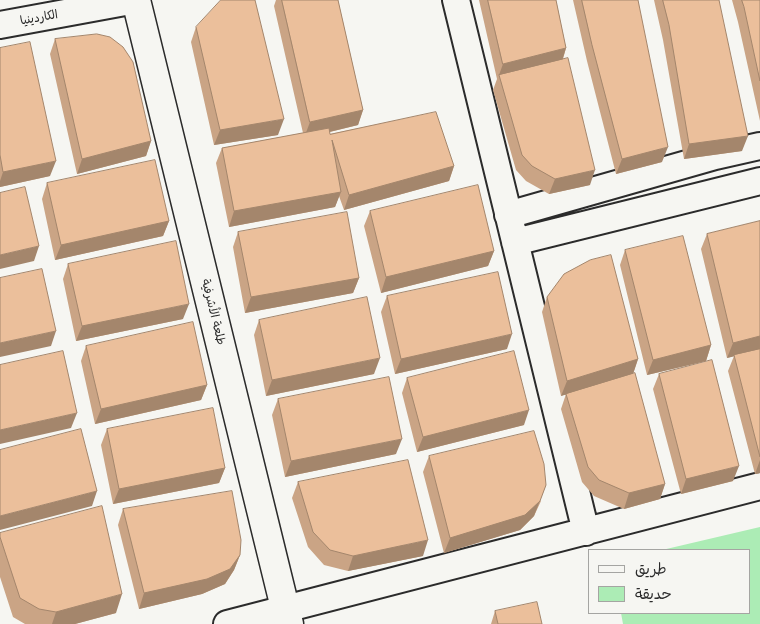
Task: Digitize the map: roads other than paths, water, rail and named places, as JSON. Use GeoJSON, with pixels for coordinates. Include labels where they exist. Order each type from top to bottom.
{"type":"FeatureCollection","features":[{"type":"Feature","properties":{"kind":"main road","name":"طلعة الأشرفية"},"geometry":{"type":"LineString","coordinates":[[136,0],[287,616]]}},
{"type":"Feature","properties":{"kind":"street","name":"الكاردينيا"},"geometry":{"type":"LineString","coordinates":[[0,25],[136,0]]}},
{"type":"Feature","properties":{"kind":"street"},"geometry":{"type":"LineString","coordinates":[[456,0],[586,532]]}},
{"type":"Feature","properties":{"kind":"street"},"geometry":{"type":"LineString","coordinates":[[508,215],[715,156],[760,146]]}},
{"type":"Feature","properties":{"kind":"street"},"geometry":{"type":"LineString","coordinates":[[515,242],[760,181]]}},
{"type":"Feature","properties":{"kind":"street"},"geometry":{"type":"LineString","coordinates":[[226,624],[287,616],[586,532],[760,486]]}}]}
